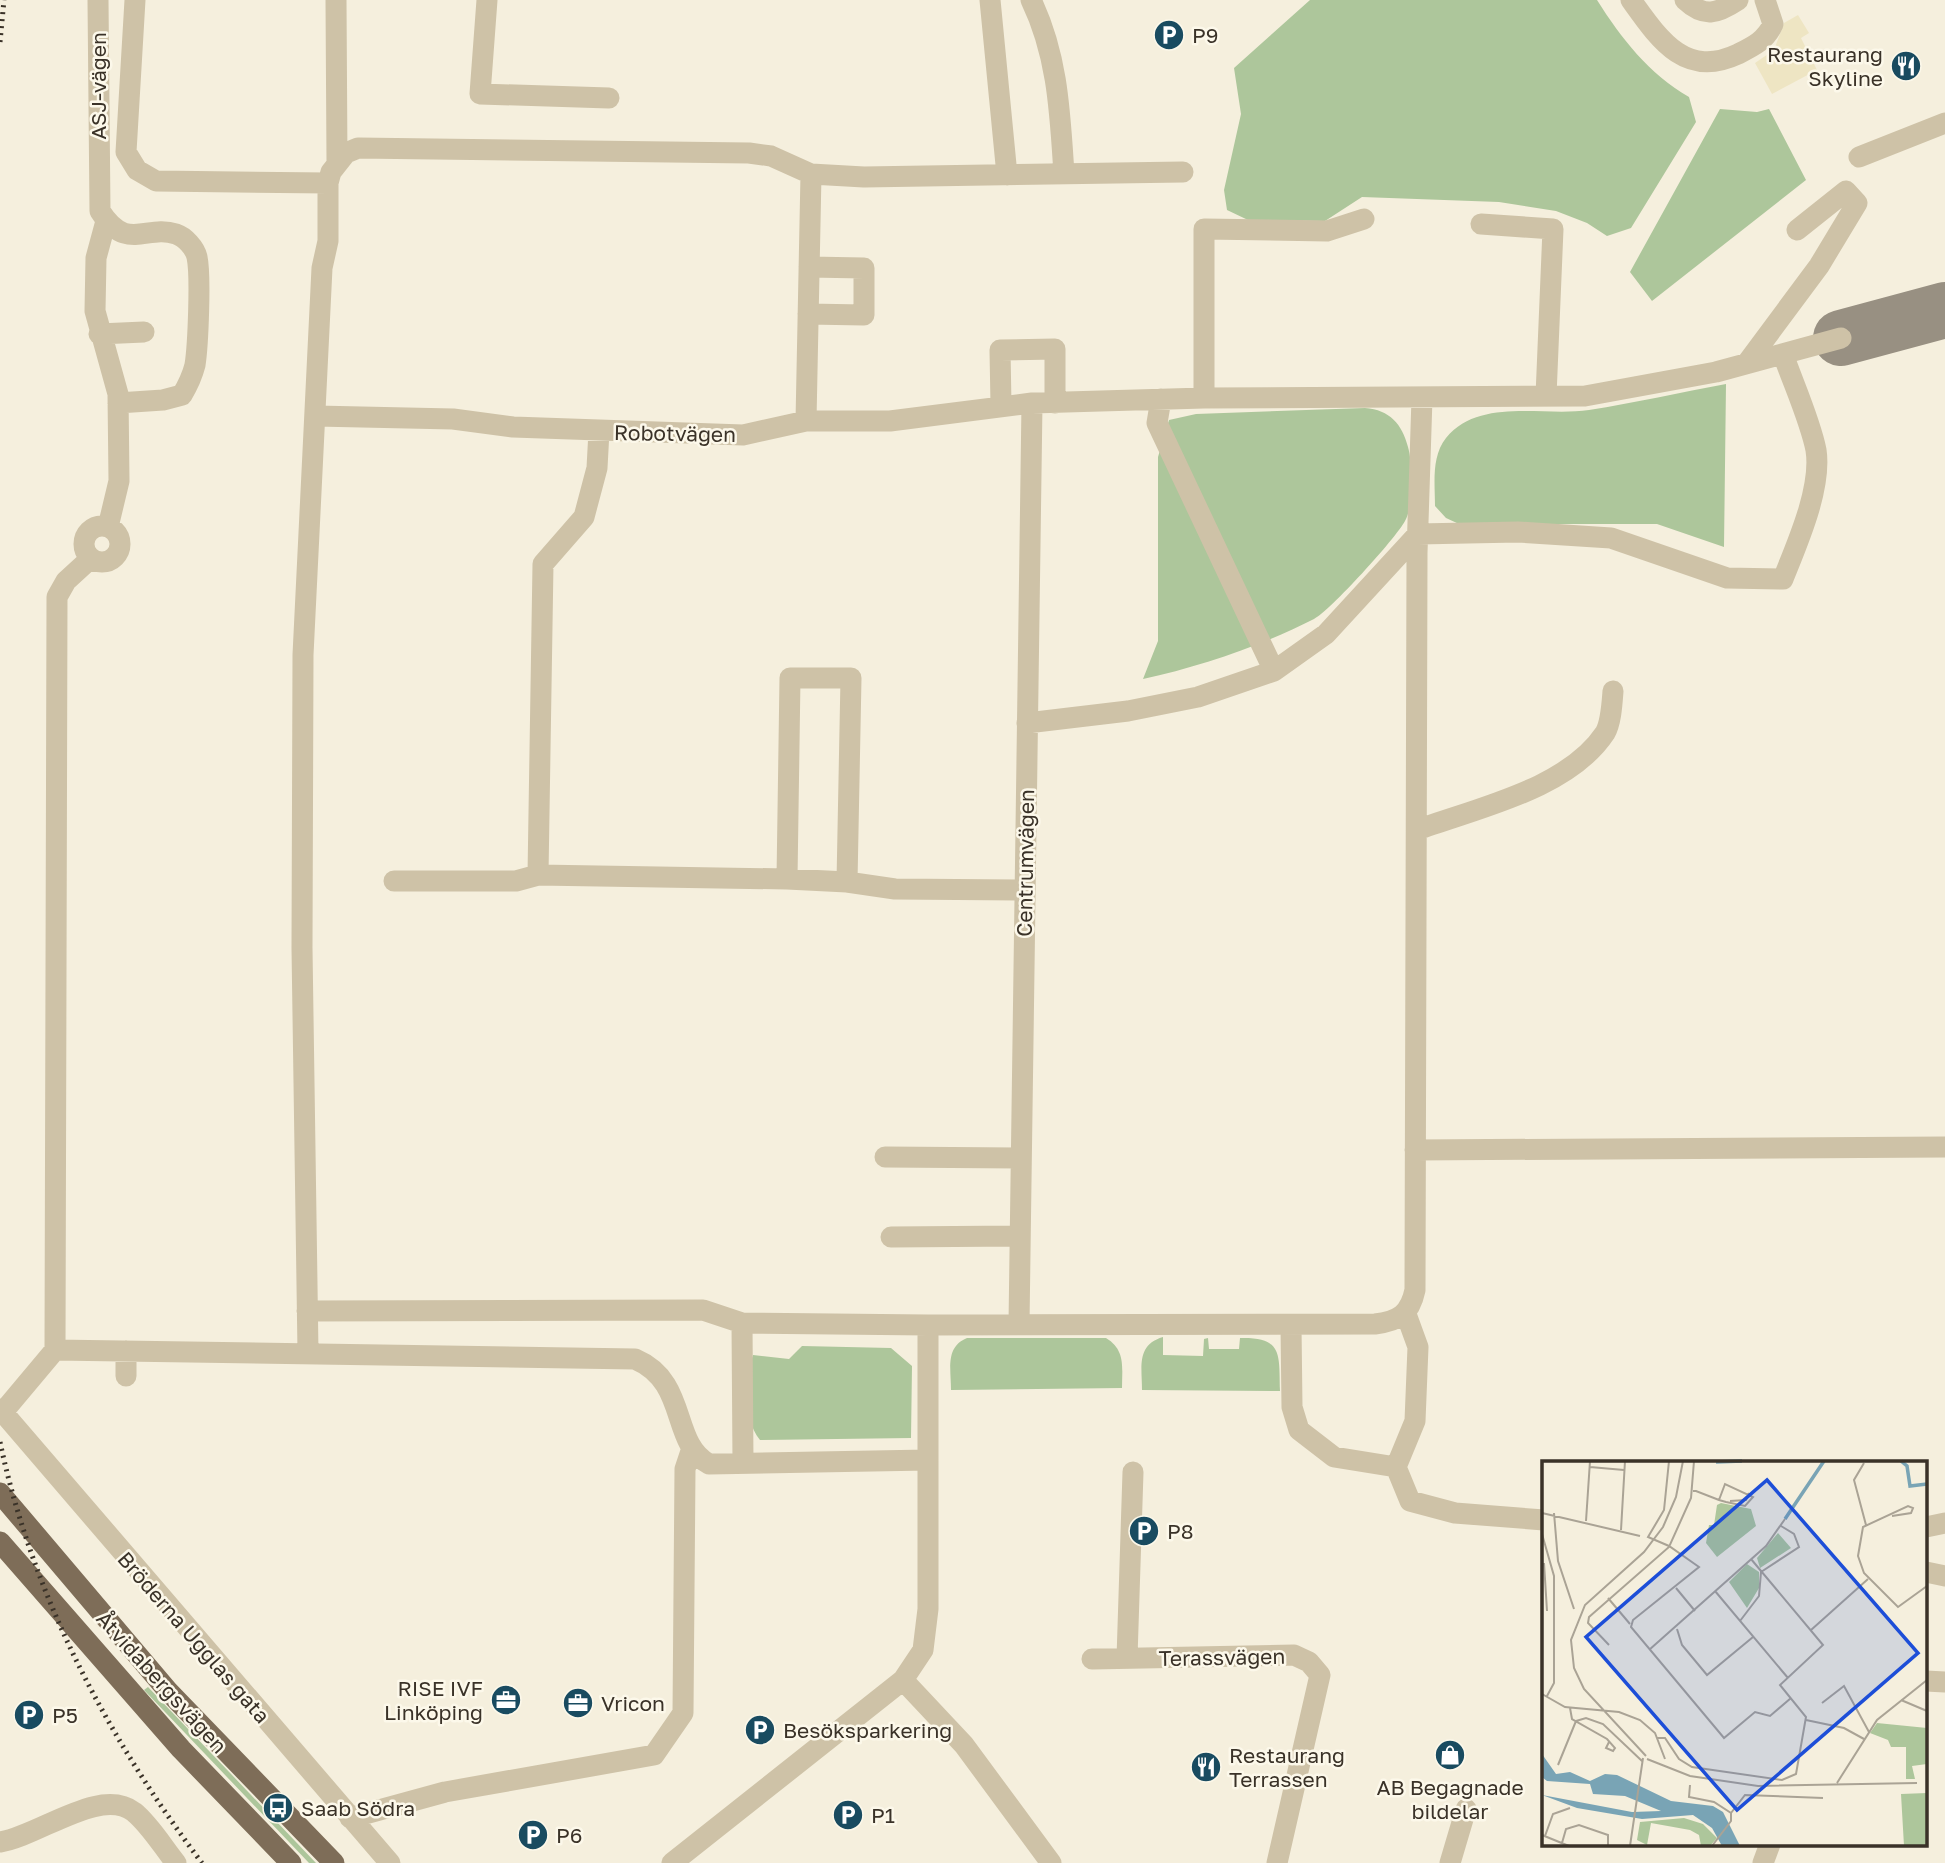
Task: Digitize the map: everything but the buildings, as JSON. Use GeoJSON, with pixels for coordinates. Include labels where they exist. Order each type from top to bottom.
{"type":"FeatureCollection","features":[{"type":"Feature","properties":{"kind":"main road","name":"Åtvidabergsvägen"},"geometry":{"type":"LineString","coordinates":[[0,1493],[167,1691],[334,1863]]}},
{"type":"Feature","properties":{"kind":"main road","name":"Åtvidabergsvägen"},"geometry":{"type":"LineString","coordinates":[[0,1542],[158,1723],[291,1863]]}},
{"type":"Feature","properties":{"kind":"street","name":"ASJ-vägen"},"geometry":{"type":"LineString","coordinates":[[98,0],[98,171],[100,211],[106,221]]}},
{"type":"Feature","properties":{"kind":"street"},"geometry":{"type":"LineString","coordinates":[[135,0],[126,152],[137,170],[156,181],[328,183]]}},
{"type":"Feature","properties":{"kind":"street"},"geometry":{"type":"LineString","coordinates":[[308,1352],[302,948],[303,655],[322,268],[328,241],[328,183],[337,162],[336,0]]}},
{"type":"Feature","properties":{"kind":"street"},"geometry":{"type":"LineString","coordinates":[[487,0],[480,94],[609,98]]}},
{"type":"Feature","properties":{"kind":"street"},"geometry":{"type":"LineString","coordinates":[[990,0],[1007,176]]}},
{"type":"Feature","properties":{"kind":"street"},"geometry":{"type":"LineString","coordinates":[[1031,0],[1050,46],[1058,85],[1064,174]]}},
{"type":"Feature","properties":{"kind":"street"},"geometry":{"type":"LineString","coordinates":[[1631,0],[1670,47],[1696,63],[1709,64],[1736,55],[1768,35],[1773,24],[1765,0]]}},
{"type":"Feature","properties":{"kind":"street"},"geometry":{"type":"LineString","coordinates":[[1685,0],[1705,14],[1716,13],[1738,0]]}},
{"type":"Feature","properties":{"kind":"street"},"geometry":{"type":"LineString","coordinates":[[1859,158],[1945,122]]}},
{"type":"Feature","properties":{"kind":"street"},"geometry":{"type":"LineString","coordinates":[[337,162],[358,148],[376,146],[749,153],[771,156],[811,174],[1007,176],[1183,172]]}},
{"type":"Feature","properties":{"kind":"street"},"geometry":{"type":"LineString","coordinates":[[806,421],[811,174]]}},
{"type":"Feature","properties":{"kind":"street"},"geometry":{"type":"LineString","coordinates":[[1747,363],[1819,266],[1857,203],[1846,191],[1797,230]]}},
{"type":"Feature","properties":{"kind":"street"},"geometry":{"type":"LineString","coordinates":[[1204,398],[1204,229],[1327,231],[1364,219]]}},
{"type":"Feature","properties":{"kind":"street"},"geometry":{"type":"LineString","coordinates":[[1,1410],[55,1350],[57,597],[66,581],[90,559],[84,548],[86,535],[96,527],[108,527],[119,481],[118,403],[95,312],[96,258],[106,221],[119,232],[136,235],[176,233],[188,241],[197,256],[195,363],[191,380],[182,395],[163,400],[118,403]]}},
{"type":"Feature","properties":{"kind":"street"},"geometry":{"type":"LineString","coordinates":[[1481,224],[1553,229],[1546,396]]}},
{"type":"Feature","properties":{"kind":"street"},"geometry":{"type":"LineString","coordinates":[[808,314],[864,315],[864,268],[809,267]]}},
{"type":"Feature","properties":{"kind":"street"},"geometry":{"type":"LineString","coordinates":[[99,334],[144,332]]}},
{"type":"Feature","properties":{"kind":"street","name":"Robotvägen"},"geometry":{"type":"LineString","coordinates":[[316,416],[453,419],[513,427],[743,435],[806,421],[890,421],[1032,403],[1204,398],[1585,396],[1747,363],[1841,338]]}},
{"type":"Feature","properties":{"kind":"street"},"geometry":{"type":"LineString","coordinates":[[1000,405],[1000,350],[1055,349],[1055,402]]}},
{"type":"Feature","properties":{"kind":"street"},"geometry":{"type":"LineString","coordinates":[[1027,723],[1128,711],[1198,697],[1274,671],[1326,634],[1418,534],[1518,532],[1611,538],[1727,579],[1783,579],[1801,532],[1816,474],[1816,450],[1783,354]]}},
{"type":"Feature","properties":{"kind":"street"},"geometry":{"type":"LineString","coordinates":[[307,1311],[703,1310],[742,1323],[1291,1326],[1375,1324],[1392,1322],[1406,1314],[1415,1290],[1418,534],[1422,398]]}},
{"type":"Feature","properties":{"kind":"street"},"geometry":{"type":"LineString","coordinates":[[1161,399],[1157,423],[1274,671]]}},
{"type":"Feature","properties":{"kind":"street","name":"Centrumvägen"},"geometry":{"type":"LineString","coordinates":[[1019,1324],[1032,403]]}},
{"type":"Feature","properties":{"kind":"street"},"geometry":{"type":"LineString","coordinates":[[538,875],[544,564],[584,517],[597,468],[599,431]]}},
{"type":"Feature","properties":{"kind":"street"},"geometry":{"type":"LineString","coordinates":[[786,879],[790,678],[850,678],[847,882]]}},
{"type":"Feature","properties":{"kind":"street"},"geometry":{"type":"LineString","coordinates":[[1418,830],[1546,783],[1583,757],[1606,732],[1613,691]]}},
{"type":"Feature","properties":{"kind":"street"},"geometry":{"type":"LineString","coordinates":[[394,881],[516,881],[538,875],[786,879],[847,882],[895,889],[1025,890]]}},
{"type":"Feature","properties":{"kind":"street"},"geometry":{"type":"LineString","coordinates":[[1415,1150],[1941,1147],[1945,1127]]}},
{"type":"Feature","properties":{"kind":"street"},"geometry":{"type":"LineString","coordinates":[[885,1157],[1021,1157]]}},
{"type":"Feature","properties":{"kind":"street"},"geometry":{"type":"LineString","coordinates":[[891,1237],[1020,1236]]}},
{"type":"Feature","properties":{"kind":"street"},"geometry":{"type":"LineString","coordinates":[[1406,1314],[1418,1347],[1415,1421],[1396,1467],[1410,1501],[1455,1513],[1542,1520]]}},
{"type":"Feature","properties":{"kind":"street"},"geometry":{"type":"LineString","coordinates":[[742,1323],[743,1463]]}},
{"type":"Feature","properties":{"kind":"street"},"geometry":{"type":"LineString","coordinates":[[672,1863],[903,1680],[923,1650],[928,1609],[928,1325]]}},
{"type":"Feature","properties":{"kind":"street"},"geometry":{"type":"LineString","coordinates":[[1291,1326],[1292,1407],[1299,1430],[1334,1457],[1396,1467]]}},
{"type":"Feature","properties":{"kind":"street"},"geometry":{"type":"LineString","coordinates":[[55,1350],[635,1359],[650,1365],[662,1378],[671,1392],[692,1448],[709,1464],[928,1460]]}},
{"type":"Feature","properties":{"kind":"street"},"geometry":{"type":"LineString","coordinates":[[126,1350],[126,1376]]}},
{"type":"Feature","properties":{"kind":"street","name":"Bröderna Ugglas gata"},"geometry":{"type":"LineString","coordinates":[[1,1410],[390,1863]]}},
{"type":"Feature","properties":{"kind":"street"},"geometry":{"type":"LineString","coordinates":[[350,1818],[445,1792],[654,1755],[683,1713],[685,1469],[692,1448]]}},
{"type":"Feature","properties":{"kind":"street"},"geometry":{"type":"LineString","coordinates":[[1127,1658],[1133,1472]]}},
{"type":"Feature","properties":{"kind":"street"},"geometry":{"type":"LineString","coordinates":[[1927,1527],[1945,1523]]}},
{"type":"Feature","properties":{"kind":"street"},"geometry":{"type":"LineString","coordinates":[[1927,1572],[1945,1576]]}},
{"type":"Feature","properties":{"kind":"street","name":"Terassvägen"},"geometry":{"type":"LineString","coordinates":[[1092,1659],[1294,1655],[1309,1662],[1320,1675],[1276,1863]]}},
{"type":"Feature","properties":{"kind":"street"},"geometry":{"type":"LineString","coordinates":[[903,1680],[964,1745],[1051,1863]]}},
{"type":"Feature","properties":{"kind":"street"},"geometry":{"type":"LineString","coordinates":[[1927,1681],[1945,1682]]}},
{"type":"Feature","properties":{"kind":"street"},"geometry":{"type":"LineString","coordinates":[[0,1843],[16,1840],[100,1804],[116,1803],[141,1819],[176,1863]]}},
{"type":"Feature","properties":{"kind":"street"},"geometry":{"type":"LineString","coordinates":[[1450,1863],[1466,1809]]}},
{"type":"Feature","properties":{"kind":"street"},"geometry":{"type":"LineString","coordinates":[[1763,1863],[1769,1846]]}},
{"type":"Feature","properties":{"kind":"green space"},"geometry":{"type":"Polygon","coordinates":[[[1310,0],[1597,0],[1637,54],[1661,77],[1689,97],[1696,122],[1631,228],[1607,236],[1587,223],[1556,211],[1499,202],[1362,197],[1325,221],[1248,220],[1227,210],[1224,190],[1241,114],[1234,68],[1310,0]]]}},
{"type":"Feature","properties":{"kind":"green space"},"geometry":{"type":"Polygon","coordinates":[[[1720,109],[1757,112],[1769,109],[1806,180],[1652,301],[1630,272],[1720,109]]]}},
{"type":"Feature","properties":{"kind":"green space"},"geometry":{"type":"Polygon","coordinates":[[[1726,384],[1724,547],[1657,524],[1459,524],[1446,518],[1435,506],[1435,471],[1441,445],[1460,425],[1476,417],[1513,411],[1589,410],[1726,384]]]}},
{"type":"Feature","properties":{"kind":"green space"},"geometry":{"type":"Polygon","coordinates":[[[1374,409],[1394,420],[1402,431],[1410,455],[1412,485],[1408,514],[1389,542],[1347,589],[1314,619],[1230,654],[1143,679],[1158,641],[1158,457],[1169,420],[1196,414],[1374,409]]]}},
{"type":"Feature","properties":{"kind":"green space"},"geometry":{"type":"Polygon","coordinates":[[[1163,1337],[1163,1355],[1203,1356],[1204,1339],[1208,1338],[1209,1349],[1239,1349],[1240,1338],[1264,1341],[1276,1350],[1280,1391],[1142,1390],[1144,1351],[1148,1345],[1163,1337]]]}},
{"type":"Feature","properties":{"kind":"green space"},"geometry":{"type":"Polygon","coordinates":[[[967,1338],[1106,1338],[1120,1354],[1122,1388],[951,1390],[952,1353],[960,1342],[967,1338]]]}},
{"type":"Feature","properties":{"kind":"green space"},"geometry":{"type":"Polygon","coordinates":[[[802,1346],[891,1348],[912,1366],[911,1438],[760,1440],[754,1432],[747,1399],[748,1375],[753,1355],[789,1359],[802,1346]]]}},
{"type":"Feature","properties":{"kind":"green space"},"geometry":{"type":"Polygon","coordinates":[[[148,1687],[316,1863],[309,1863],[144,1690],[148,1687]]]}},
{"type":"Feature","properties":{"kind":"shaded area"},"geometry":{"type":"Polygon","coordinates":[[[1798,15],[1809,33],[1801,38],[1817,70],[1772,94],[1755,63],[1774,50],[1784,23],[1798,15]]]}},
{"type":"Feature","properties":{"kind":"taxiway"},"geometry":{"type":"LineString","coordinates":[[1841,338],[1945,310]]}},
{"type":"Feature","properties":{"kind":"railway"},"geometry":{"type":"LineString","coordinates":[[0,42],[4,0]]}},
{"type":"Feature","properties":{"kind":"railway"},"geometry":{"type":"LineString","coordinates":[[0,1442],[32,1555],[53,1610],[78,1663],[135,1766],[202,1863]]}},
{"type":"Feature","properties":{"kind":"place","name":"P9"},"geometry":{"type":"Point","coordinates":[1169,35]}},
{"type":"Feature","properties":{"kind":"place","name":"Restaurang Skyline"},"geometry":{"type":"Point","coordinates":[1906,66]}},
{"type":"Feature","properties":{"kind":"place","name":"P8"},"geometry":{"type":"Point","coordinates":[1144,1531]}},
{"type":"Feature","properties":{"kind":"place","name":"RISE IVF Linköping"},"geometry":{"type":"Point","coordinates":[506,1700]}},
{"type":"Feature","properties":{"kind":"place","name":"Vricon"},"geometry":{"type":"Point","coordinates":[578,1703]}},
{"type":"Feature","properties":{"kind":"place","name":"P5"},"geometry":{"type":"Point","coordinates":[29,1715]}},
{"type":"Feature","properties":{"kind":"place","name":"Besöksparkering"},"geometry":{"type":"Point","coordinates":[760,1730]}},
{"type":"Feature","properties":{"kind":"place","name":"AB Begagnade bildelar"},"geometry":{"type":"Point","coordinates":[1450,1755]}},
{"type":"Feature","properties":{"kind":"place","name":"Restaurang Terrassen"},"geometry":{"type":"Point","coordinates":[1206,1767]}},
{"type":"Feature","properties":{"kind":"place","name":"Saab Södra"},"geometry":{"type":"Point","coordinates":[278,1808]}},
{"type":"Feature","properties":{"kind":"place","name":"P1"},"geometry":{"type":"Point","coordinates":[848,1815]}},
{"type":"Feature","properties":{"kind":"place","name":"P6"},"geometry":{"type":"Point","coordinates":[533,1835]}}]}
